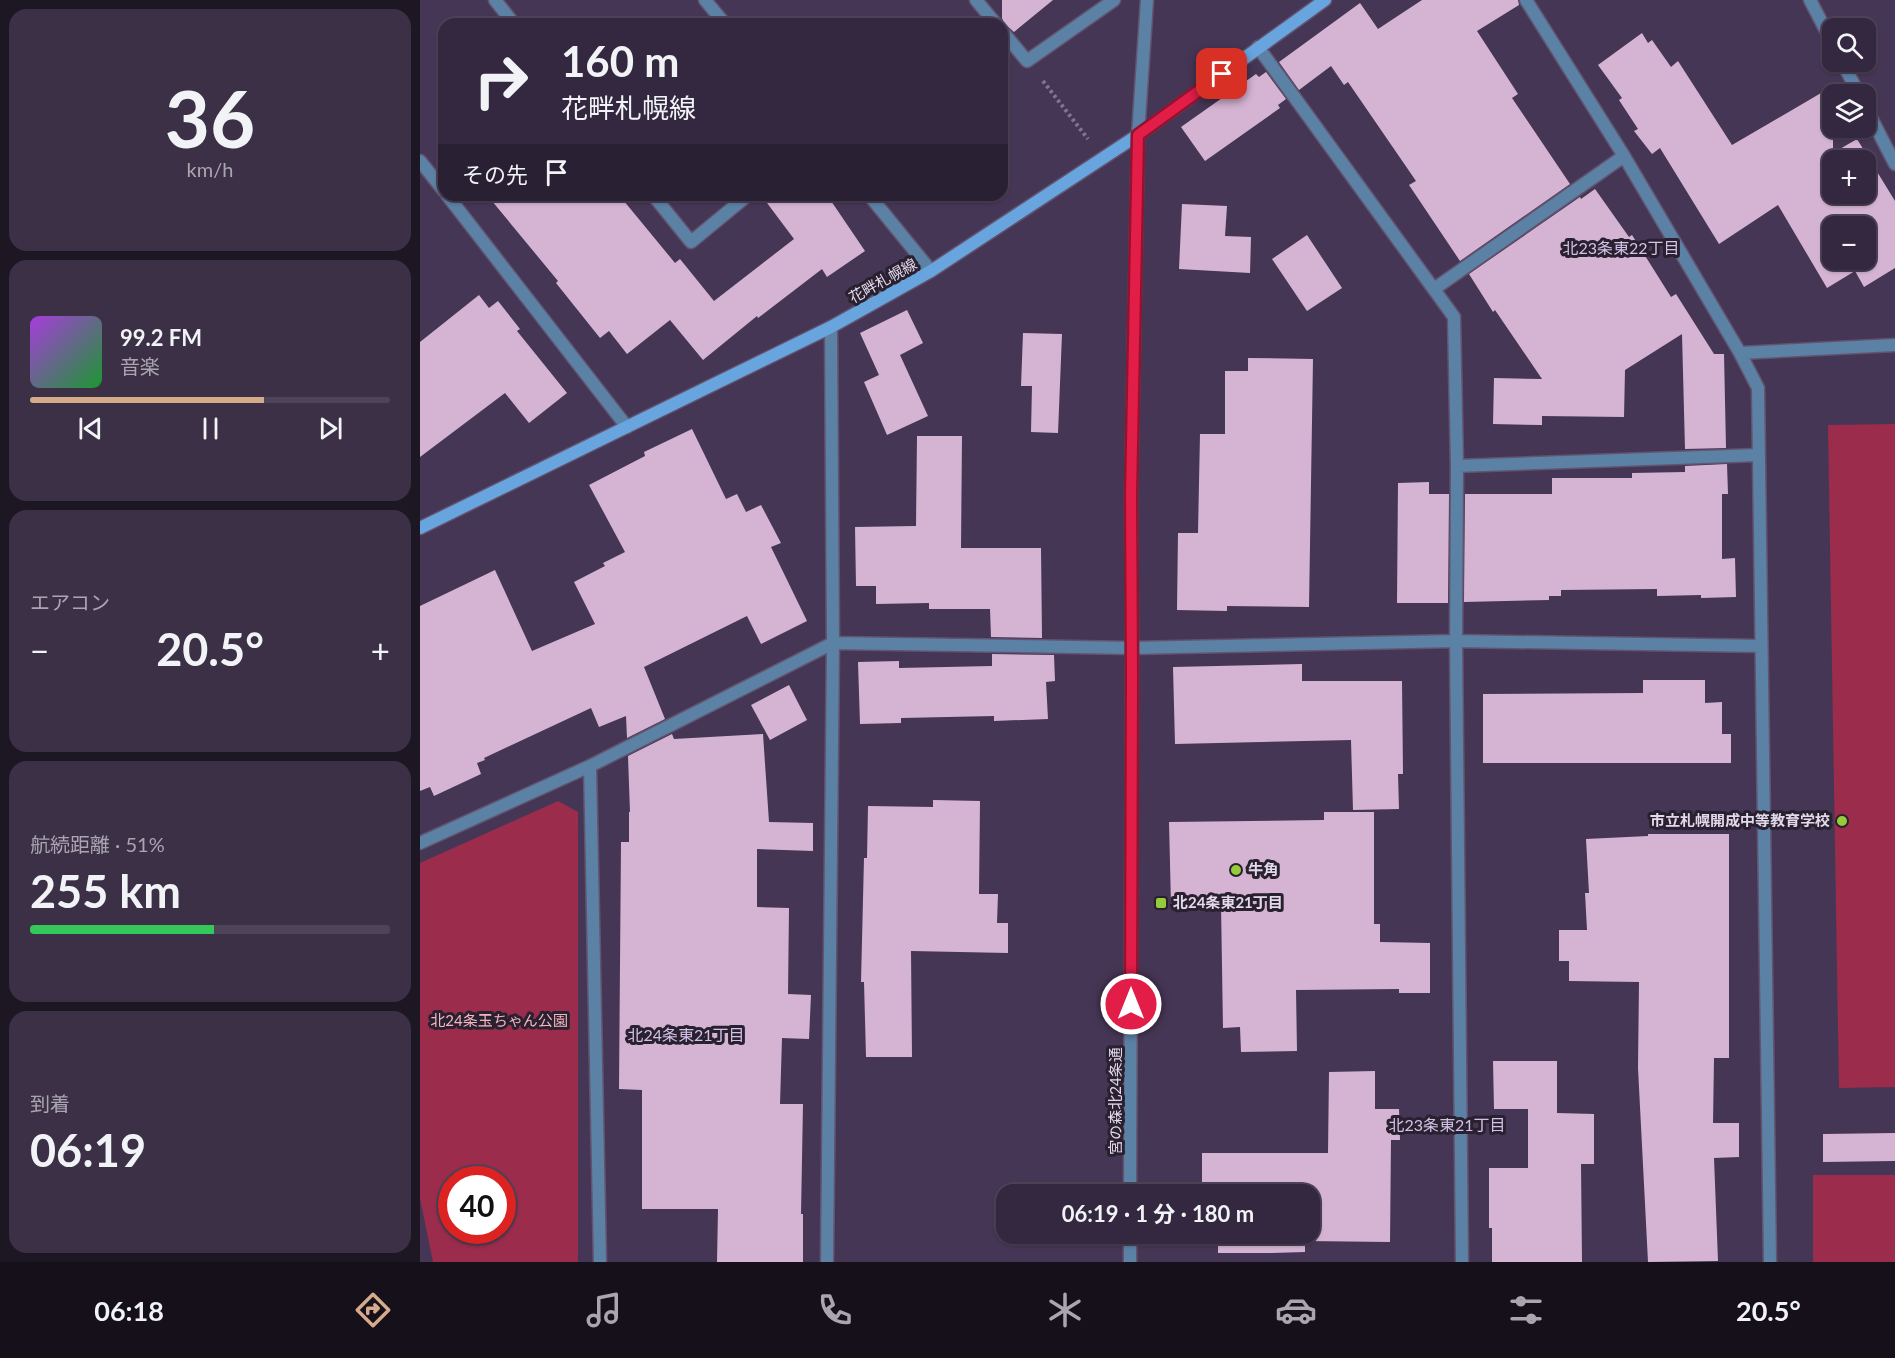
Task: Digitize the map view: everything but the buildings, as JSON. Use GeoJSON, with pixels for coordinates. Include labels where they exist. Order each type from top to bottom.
{"type":"FeatureCollection","features":[{"type":"Feature","properties":{"kind":"main road","name":"花畔札幌線"},"geometry":{"type":"LineString","coordinates":[[420,528],[831,327],[931,271],[1138,135],[1325,0]]}},
{"type":"Feature","properties":{"kind":"street"},"geometry":{"type":"LineString","coordinates":[[495,0],[509,18]]}},
{"type":"Feature","properties":{"kind":"street"},"geometry":{"type":"LineString","coordinates":[[705,0],[720,18]]}},
{"type":"Feature","properties":{"kind":"street"},"geometry":{"type":"LineString","coordinates":[[976,0],[991,18]]}},
{"type":"Feature","properties":{"kind":"street"},"geometry":{"type":"LineString","coordinates":[[1008,38],[1027,61],[1114,0]]}},
{"type":"Feature","properties":{"kind":"street","name":"宮の森北24条通"},"geometry":{"type":"LineString","coordinates":[[1130,1184],[1131,495],[1138,135],[1147,0]]}},
{"type":"Feature","properties":{"kind":"street"},"geometry":{"type":"LineString","coordinates":[[1526,0],[1624,156],[1740,353],[1758,388],[1770,1262]]}},
{"type":"Feature","properties":{"kind":"street"},"geometry":{"type":"LineString","coordinates":[[1810,0],[1822,23]]}},
{"type":"Feature","properties":{"kind":"street"},"geometry":{"type":"LineString","coordinates":[[1258,47],[1454,317],[1462,1262]]}},
{"type":"Feature","properties":{"kind":"street"},"geometry":{"type":"LineString","coordinates":[[1876,127],[1895,164]]}},
{"type":"Feature","properties":{"kind":"street"},"geometry":{"type":"LineString","coordinates":[[1434,289],[1624,156]]}},
{"type":"Feature","properties":{"kind":"street"},"geometry":{"type":"LineString","coordinates":[[420,160],[438,183]]}},
{"type":"Feature","properties":{"kind":"street"},"geometry":{"type":"LineString","coordinates":[[452,201],[627,427]]}},
{"type":"Feature","properties":{"kind":"street"},"geometry":{"type":"LineString","coordinates":[[658,201],[691,242],[741,201]]}},
{"type":"Feature","properties":{"kind":"street"},"geometry":{"type":"LineString","coordinates":[[874,201],[931,271]]}},
{"type":"Feature","properties":{"kind":"street"},"geometry":{"type":"LineString","coordinates":[[827,1262],[833,643],[831,327]]}},
{"type":"Feature","properties":{"kind":"street"},"geometry":{"type":"LineString","coordinates":[[1740,353],[1895,345]]}},
{"type":"Feature","properties":{"kind":"street"},"geometry":{"type":"LineString","coordinates":[[1457,466],[1758,455]]}},
{"type":"Feature","properties":{"kind":"street"},"geometry":{"type":"LineString","coordinates":[[420,843],[590,766],[833,643],[1132,648],[1456,641],[1761,646]]}},
{"type":"Feature","properties":{"kind":"street"},"geometry":{"type":"LineString","coordinates":[[590,766],[600,1262]]}},
{"type":"Feature","properties":{"kind":"street"},"geometry":{"type":"LineString","coordinates":[[1130,1244],[1130,1262]]}},
{"type":"Feature","properties":{"kind":"path"},"geometry":{"type":"LineString","coordinates":[[1027,61],[1088,139]]}},
{"type":"Feature","properties":{"kind":"green space"},"geometry":{"type":"Polygon","coordinates":[[[1895,424],[1895,1087],[1839,1088],[1828,425],[1895,424]]]}},
{"type":"Feature","properties":{"kind":"green space","name":"北24条玉ちゃん公園"},"geometry":{"type":"Polygon","coordinates":[[[558,801],[578,812],[578,1262],[433,1262],[420,1198],[420,863],[558,801]]]}},
{"type":"Feature","properties":{"kind":"green space"},"geometry":{"type":"Polygon","coordinates":[[[1813,1175],[1895,1175],[1895,1262],[1813,1262],[1813,1175]]]}},
{"type":"Feature","properties":{"kind":"place","name":"市立札幌開成中等教育学校"},"geometry":{"type":"Point","coordinates":[1842,821]}},
{"type":"Feature","properties":{"kind":"place","name":"牛角"},"geometry":{"type":"Point","coordinates":[1236,870]}},
{"type":"Feature","properties":{"kind":"place","name":"北24条東21丁目"},"geometry":{"type":"Point","coordinates":[1161,903]}},
{"type":"Feature","properties":{"kind":"district","name":"北23条東22丁目"},"geometry":{"type":"Point","coordinates":[1621,248]}},
{"type":"Feature","properties":{"kind":"district","name":"北24条東21丁目"},"geometry":{"type":"Point","coordinates":[686,1035]}},
{"type":"Feature","properties":{"kind":"district","name":"北23条東21丁目"},"geometry":{"type":"Point","coordinates":[1447,1125]}},
{"type":"Feature","properties":{"kind":"route"},"geometry":{"type":"LineString","coordinates":[[1131,1004],[1131,495],[1138,135],[1222,74]]}}]}
